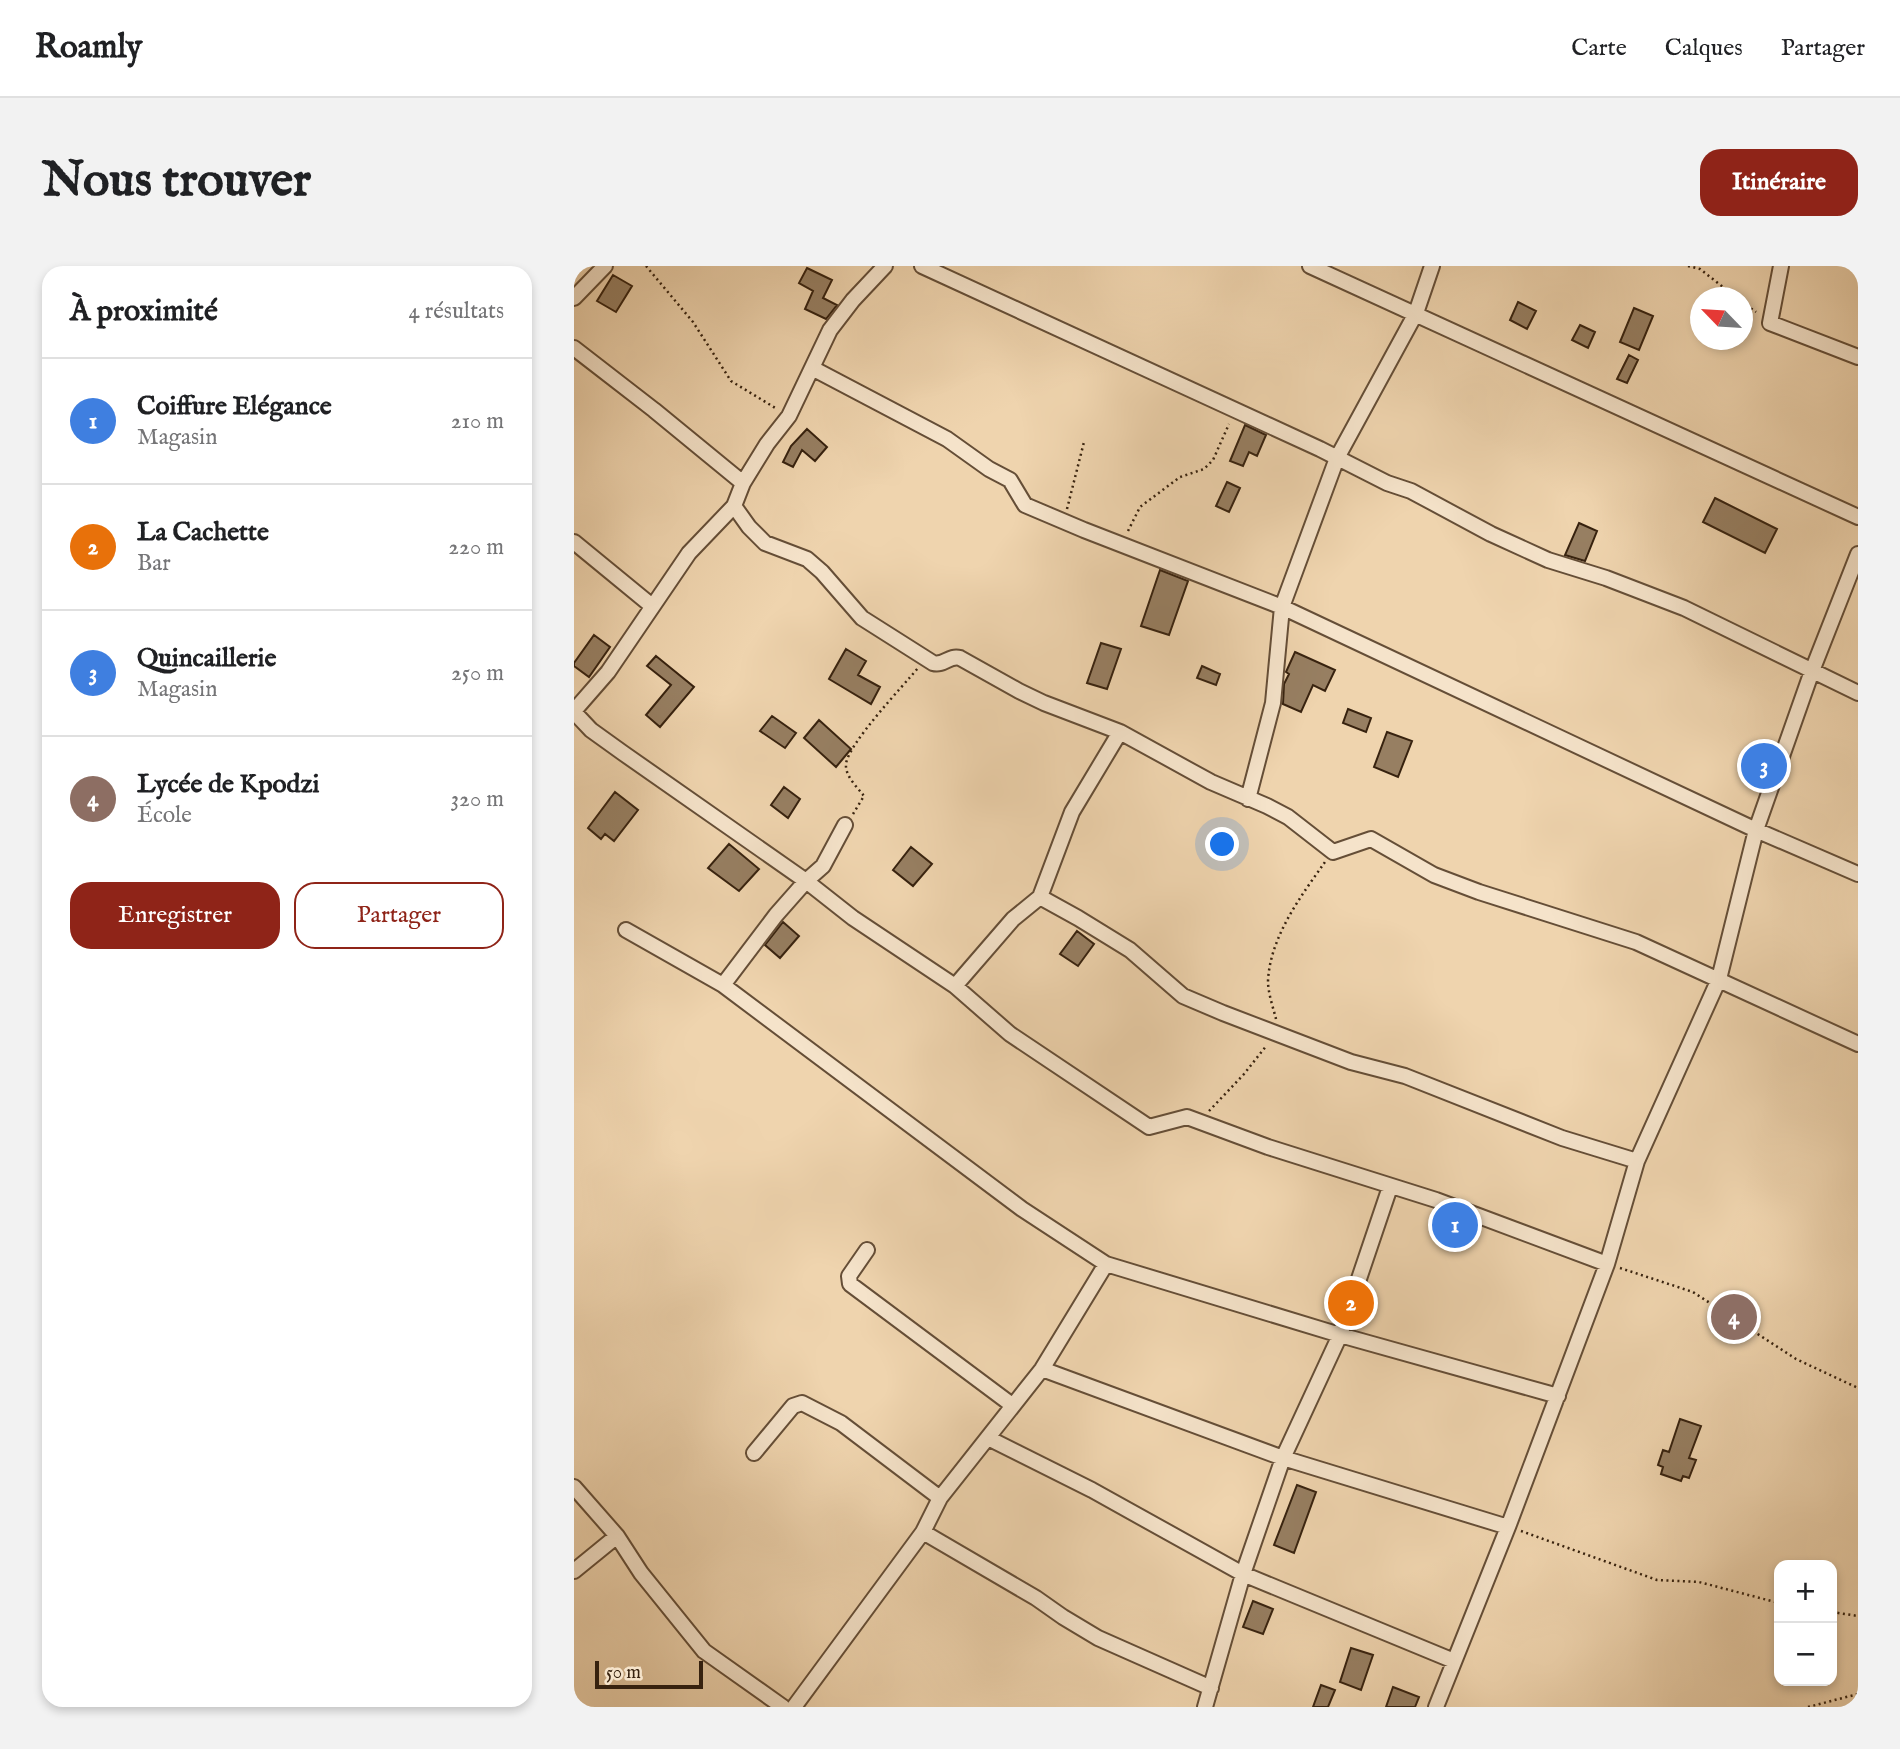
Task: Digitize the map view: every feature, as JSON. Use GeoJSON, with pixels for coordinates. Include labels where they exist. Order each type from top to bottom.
{"type":"FeatureCollection","features":[{"type":"Feature","properties":{"kind":"street"},"geometry":{"type":"LineString","coordinates":[[574,298],[606,266]]}},
{"type":"Feature","properties":{"kind":"street"},"geometry":{"type":"LineString","coordinates":[[886,266],[841,314],[830,330],[789,416],[766,444],[743,483],[734,506],[689,553],[608,672],[574,711],[591,730],[806,881],[853,918],[956,986],[1010,1034],[1149,1127],[1188,1117],[1268,1147],[1436,1200],[1607,1264]]}},
{"type":"Feature","properties":{"kind":"street"},"geometry":{"type":"LineString","coordinates":[[922,266],[1387,483],[1410,491],[1491,534],[1548,560],[1606,578],[1684,608],[1858,693]]}},
{"type":"Feature","properties":{"kind":"street"},"geometry":{"type":"LineString","coordinates":[[1310,266],[1858,517]]}},
{"type":"Feature","properties":{"kind":"street"},"geometry":{"type":"LineString","coordinates":[[1248,799],[1273,703],[1282,607],[1337,458],[1416,313],[1432,266]]}},
{"type":"Feature","properties":{"kind":"street"},"geometry":{"type":"LineString","coordinates":[[1781,266],[1770,323],[1858,357]]}},
{"type":"Feature","properties":{"kind":"street"},"geometry":{"type":"LineString","coordinates":[[574,348],[743,483]]}},
{"type":"Feature","properties":{"kind":"street"},"geometry":{"type":"LineString","coordinates":[[812,368],[947,439],[989,470],[1010,480],[1025,505],[1282,607],[1756,830],[1858,874]]}},
{"type":"Feature","properties":{"kind":"street"},"geometry":{"type":"LineString","coordinates":[[734,506],[765,543],[807,559],[822,572],[862,618],[936,664],[951,657],[960,658],[1044,703],[1120,732],[1211,782],[1288,817],[1332,852],[1371,839],[1434,875],[1636,942],[1858,1044]]}},
{"type":"Feature","properties":{"kind":"street"},"geometry":{"type":"LineString","coordinates":[[574,542],[652,606]]}},
{"type":"Feature","properties":{"kind":"street"},"geometry":{"type":"LineString","coordinates":[[1436,1707],[1508,1527],[1607,1264],[1637,1161],[1719,979],[1756,830],[1812,671],[1858,554]]}},
{"type":"Feature","properties":{"kind":"street"},"geometry":{"type":"LineString","coordinates":[[956,986],[1013,919],[1040,897],[1072,812],[1120,732]]}},
{"type":"Feature","properties":{"kind":"street"},"geometry":{"type":"LineString","coordinates":[[723,985],[806,881],[823,866],[845,825]]}},
{"type":"Feature","properties":{"kind":"street"},"geometry":{"type":"LineString","coordinates":[[1040,897],[1130,950],[1183,996],[1351,1062],[1405,1076],[1562,1138],[1637,1161]]}},
{"type":"Feature","properties":{"kind":"street"},"geometry":{"type":"LineString","coordinates":[[626,930],[723,985],[1022,1209],[1106,1264],[1340,1335],[1558,1396]]}},
{"type":"Feature","properties":{"kind":"street"},"geometry":{"type":"LineString","coordinates":[[1205,1707],[1243,1574],[1283,1458],[1340,1335],[1390,1186]]}},
{"type":"Feature","properties":{"kind":"street"},"geometry":{"type":"LineString","coordinates":[[867,1250],[849,1276],[850,1284],[1012,1405]]}},
{"type":"Feature","properties":{"kind":"street"},"geometry":{"type":"LineString","coordinates":[[794,1707],[923,1532],[940,1498],[1042,1368],[1106,1264]]}},
{"type":"Feature","properties":{"kind":"street"},"geometry":{"type":"LineString","coordinates":[[1042,1368],[1283,1458],[1508,1527]]}},
{"type":"Feature","properties":{"kind":"street"},"geometry":{"type":"LineString","coordinates":[[754,1453],[793,1406],[802,1403],[841,1423],[940,1498]]}},
{"type":"Feature","properties":{"kind":"street"},"geometry":{"type":"LineString","coordinates":[[988,1438],[1092,1490],[1243,1574],[1454,1661]]}},
{"type":"Feature","properties":{"kind":"street"},"geometry":{"type":"LineString","coordinates":[[574,1487],[617,1536],[641,1573],[704,1651],[783,1707]]}},
{"type":"Feature","properties":{"kind":"street"},"geometry":{"type":"LineString","coordinates":[[923,1532],[1098,1638],[1211,1688]]}},
{"type":"Feature","properties":{"kind":"street"},"geometry":{"type":"LineString","coordinates":[[574,1571],[617,1536]]}},
{"type":"Feature","properties":{"kind":"path"},"geometry":{"type":"LineString","coordinates":[[646,266],[693,322],[731,381],[789,416]]}},
{"type":"Feature","properties":{"kind":"path"},"geometry":{"type":"LineString","coordinates":[[1688,266],[1700,269],[1723,287]]}},
{"type":"Feature","properties":{"kind":"path"},"geometry":{"type":"LineString","coordinates":[[1122,544],[1140,507],[1180,477],[1204,469],[1213,460],[1235,411]]}},
{"type":"Feature","properties":{"kind":"path"},"geometry":{"type":"LineString","coordinates":[[1063,522],[1084,442]]}},
{"type":"Feature","properties":{"kind":"path"},"geometry":{"type":"LineString","coordinates":[[845,825],[864,796],[849,776],[846,764],[854,746],[927,658]]}},
{"type":"Feature","properties":{"kind":"path"},"geometry":{"type":"LineString","coordinates":[[1207,1112],[1279,1033],[1268,982],[1273,955],[1302,895],[1332,852]]}},
{"type":"Feature","properties":{"kind":"path"},"geometry":{"type":"LineString","coordinates":[[1607,1264],[1693,1292],[1796,1359],[1858,1388]]}},
{"type":"Feature","properties":{"kind":"path"},"geometry":{"type":"LineString","coordinates":[[1508,1527],[1657,1580],[1699,1582],[1774,1602]]}},
{"type":"Feature","properties":{"kind":"path"},"geometry":{"type":"LineString","coordinates":[[1837,1613],[1858,1616]]}},
{"type":"Feature","properties":{"kind":"path"},"geometry":{"type":"LineString","coordinates":[[1808,1707],[1858,1694]]}},
{"type":"Feature","properties":{"kind":"building"},"geometry":{"type":"Polygon","coordinates":[[[807,268],[832,280],[823,298],[837,305],[826,319],[805,309],[813,291],[799,283],[807,268]]]}},
{"type":"Feature","properties":{"kind":"building"},"geometry":{"type":"Polygon","coordinates":[[[613,275],[632,286],[616,312],[597,301],[613,275]]]}},
{"type":"Feature","properties":{"kind":"building"},"geometry":{"type":"Polygon","coordinates":[[[1518,302],[1536,311],[1527,329],[1510,320],[1518,302]]]}},
{"type":"Feature","properties":{"kind":"building"},"geometry":{"type":"Polygon","coordinates":[[[1634,308],[1653,316],[1639,350],[1620,342],[1634,308]]]}},
{"type":"Feature","properties":{"kind":"building"},"geometry":{"type":"Polygon","coordinates":[[[1580,325],[1595,332],[1588,348],[1572,340],[1580,325]]]}},
{"type":"Feature","properties":{"kind":"building"},"geometry":{"type":"Polygon","coordinates":[[[1629,355],[1638,360],[1627,383],[1617,379],[1629,355]]]}},
{"type":"Feature","properties":{"kind":"building"},"geometry":{"type":"Polygon","coordinates":[[[1245,425],[1266,435],[1257,456],[1249,452],[1243,466],[1230,461],[1245,425]]]}},
{"type":"Feature","properties":{"kind":"building"},"geometry":{"type":"Polygon","coordinates":[[[807,429],[827,447],[815,461],[802,450],[793,467],[783,462],[791,446],[807,429]]]}},
{"type":"Feature","properties":{"kind":"building"},"geometry":{"type":"Polygon","coordinates":[[[1227,482],[1240,488],[1229,512],[1216,506],[1227,482]]]}},
{"type":"Feature","properties":{"kind":"building"},"geometry":{"type":"Polygon","coordinates":[[[1715,498],[1777,529],[1765,553],[1703,522],[1715,498]]]}},
{"type":"Feature","properties":{"kind":"building"},"geometry":{"type":"Polygon","coordinates":[[[1579,523],[1597,531],[1585,561],[1565,555],[1579,523]]]}},
{"type":"Feature","properties":{"kind":"building"},"geometry":{"type":"Polygon","coordinates":[[[1160,570],[1188,581],[1169,635],[1141,626],[1160,570]]]}},
{"type":"Feature","properties":{"kind":"building"},"geometry":{"type":"Polygon","coordinates":[[[594,635],[610,647],[589,677],[574,666],[574,663],[594,635]]]}},
{"type":"Feature","properties":{"kind":"building"},"geometry":{"type":"Polygon","coordinates":[[[1101,643],[1121,649],[1107,689],[1087,683],[1101,643]]]}},
{"type":"Feature","properties":{"kind":"building"},"geometry":{"type":"Polygon","coordinates":[[[846,649],[866,661],[858,675],[880,687],[871,704],[829,679],[846,649]]]}},
{"type":"Feature","properties":{"kind":"building"},"geometry":{"type":"Polygon","coordinates":[[[1295,652],[1335,670],[1325,691],[1313,685],[1301,712],[1283,704],[1284,684],[1289,674],[1286,672],[1295,652]]]}},
{"type":"Feature","properties":{"kind":"building"},"geometry":{"type":"Polygon","coordinates":[[[656,656],[694,687],[660,727],[646,715],[671,685],[647,666],[656,656]]]}},
{"type":"Feature","properties":{"kind":"building"},"geometry":{"type":"Polygon","coordinates":[[[1202,666],[1220,674],[1216,685],[1197,678],[1202,666]]]}},
{"type":"Feature","properties":{"kind":"building"},"geometry":{"type":"Polygon","coordinates":[[[1348,709],[1371,718],[1366,732],[1343,723],[1348,709]]]}},
{"type":"Feature","properties":{"kind":"building"},"geometry":{"type":"Polygon","coordinates":[[[772,716],[796,733],[785,748],[760,731],[772,716]]]}},
{"type":"Feature","properties":{"kind":"building"},"geometry":{"type":"Polygon","coordinates":[[[819,720],[851,749],[836,767],[804,738],[819,720]]]}},
{"type":"Feature","properties":{"kind":"building"},"geometry":{"type":"Polygon","coordinates":[[[1387,732],[1412,741],[1398,777],[1374,767],[1387,732]]]}},
{"type":"Feature","properties":{"kind":"building"},"geometry":{"type":"Polygon","coordinates":[[[784,787],[800,799],[788,818],[771,805],[784,787]]]}},
{"type":"Feature","properties":{"kind":"building"},"geometry":{"type":"Polygon","coordinates":[[[615,792],[638,810],[614,841],[605,834],[601,839],[588,828],[615,792]]]}},
{"type":"Feature","properties":{"kind":"building"},"geometry":{"type":"Polygon","coordinates":[[[729,844],[759,869],[739,891],[708,868],[729,844]]]}},
{"type":"Feature","properties":{"kind":"building"},"geometry":{"type":"Polygon","coordinates":[[[911,847],[932,864],[913,886],[893,870],[911,847]]]}},
{"type":"Feature","properties":{"kind":"building"},"geometry":{"type":"Polygon","coordinates":[[[783,922],[799,936],[780,958],[765,945],[783,922]]]}},
{"type":"Feature","properties":{"kind":"building"},"geometry":{"type":"Polygon","coordinates":[[[1077,931],[1094,944],[1078,966],[1060,954],[1077,931]]]}},
{"type":"Feature","properties":{"kind":"building"},"geometry":{"type":"Polygon","coordinates":[[[1680,1419],[1701,1426],[1689,1458],[1696,1460],[1689,1478],[1683,1476],[1681,1481],[1661,1474],[1663,1467],[1658,1465],[1663,1450],[1669,1452],[1680,1419]]]}},
{"type":"Feature","properties":{"kind":"building"},"geometry":{"type":"Polygon","coordinates":[[[1297,1485],[1316,1492],[1294,1553],[1274,1545],[1297,1485]]]}},
{"type":"Feature","properties":{"kind":"building"},"geometry":{"type":"Polygon","coordinates":[[[1253,1601],[1273,1609],[1263,1634],[1243,1627],[1253,1601]]]}},
{"type":"Feature","properties":{"kind":"building"},"geometry":{"type":"Polygon","coordinates":[[[1351,1648],[1373,1655],[1361,1690],[1340,1682],[1351,1648]]]}},
{"type":"Feature","properties":{"kind":"building"},"geometry":{"type":"Polygon","coordinates":[[[1321,1685],[1335,1690],[1328,1707],[1313,1707],[1321,1685]]]}},
{"type":"Feature","properties":{"kind":"building"},"geometry":{"type":"Polygon","coordinates":[[[1393,1687],[1419,1697],[1415,1707],[1386,1707],[1393,1687]]]}},
{"type":"Feature","properties":{"kind":"place","name":"Quincaillerie"},"geometry":{"type":"Point","coordinates":[1764,766]}},
{"type":"Feature","properties":{"kind":"place","name":"Coiffure Elégance"},"geometry":{"type":"Point","coordinates":[1455,1225]}},
{"type":"Feature","properties":{"kind":"place","name":"La Cachette"},"geometry":{"type":"Point","coordinates":[1351,1303]}},
{"type":"Feature","properties":{"kind":"place","name":"Lycée de Kpodzi"},"geometry":{"type":"Point","coordinates":[1734,1317]}}]}
